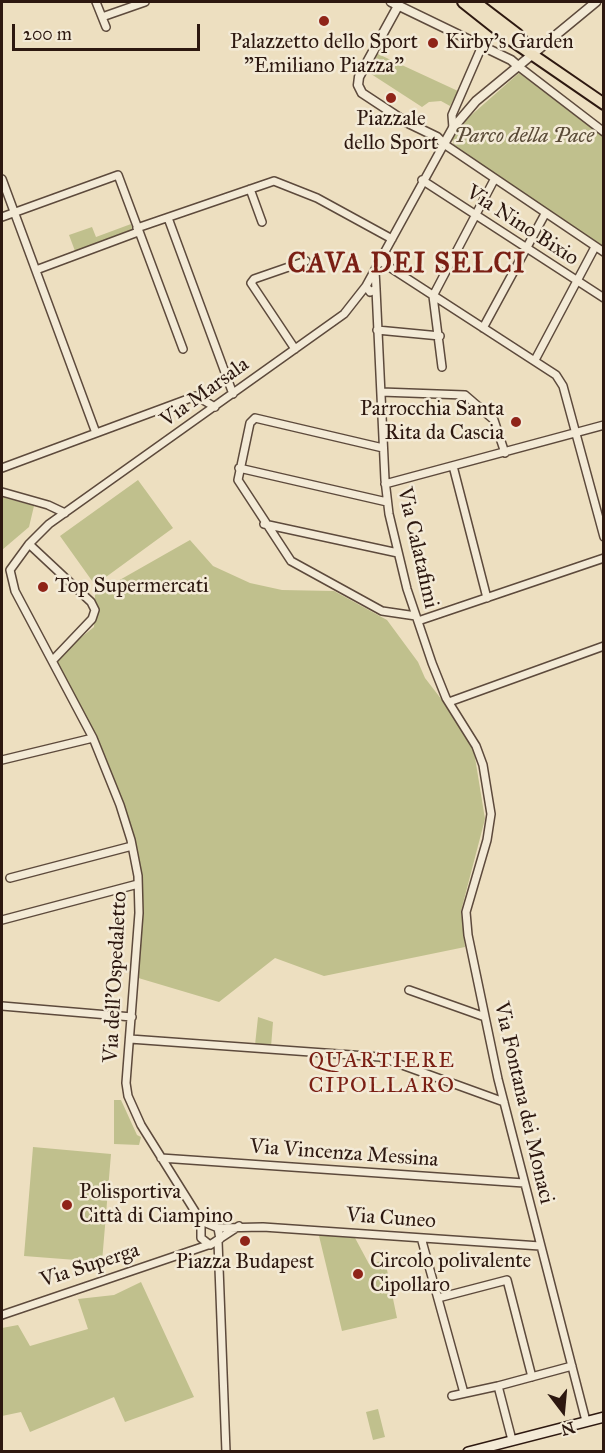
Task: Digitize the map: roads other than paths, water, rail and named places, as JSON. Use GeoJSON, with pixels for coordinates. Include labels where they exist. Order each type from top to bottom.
{"type":"FeatureCollection","features":[{"type":"Feature","properties":{"kind":"main road"},"geometry":{"type":"LineString","coordinates":[[463,2],[601,103]]}},
{"type":"Feature","properties":{"kind":"main road"},"geometry":{"type":"LineString","coordinates":[[475,2],[517,34],[533,54]]}},
{"type":"Feature","properties":{"kind":"main road"},"geometry":{"type":"LineString","coordinates":[[468,1452],[603,1417]]}},
{"type":"Feature","properties":{"kind":"street"},"geometry":{"type":"LineString","coordinates":[[96,2],[106,27]]}},
{"type":"Feature","properties":{"kind":"street"},"geometry":{"type":"LineString","coordinates":[[102,17],[145,2]]}},
{"type":"Feature","properties":{"kind":"street"},"geometry":{"type":"LineString","coordinates":[[596,2],[533,54],[514,63],[453,128],[422,180],[380,261],[536,360],[560,380],[603,537]]}},
{"type":"Feature","properties":{"kind":"street"},"geometry":{"type":"LineString","coordinates":[[603,132],[514,63],[394,4],[359,77],[358,85],[362,93],[406,122],[430,134],[494,180],[603,252]]}},
{"type":"Feature","properties":{"kind":"street"},"geometry":{"type":"LineString","coordinates":[[453,128],[452,115],[482,46]]}},
{"type":"Feature","properties":{"kind":"street"},"geometry":{"type":"LineString","coordinates":[[430,134],[453,128]]}},
{"type":"Feature","properties":{"kind":"street"},"geometry":{"type":"LineString","coordinates":[[2,218],[118,175],[183,349]]}},
{"type":"Feature","properties":{"kind":"street"},"geometry":{"type":"LineString","coordinates":[[2,179],[96,433]]}},
{"type":"Feature","properties":{"kind":"street","name":"Via Nino Bixio"},"geometry":{"type":"LineString","coordinates":[[422,180],[603,298]]}},
{"type":"Feature","properties":{"kind":"street"},"geometry":{"type":"LineString","coordinates":[[442,367],[440,336],[433,296],[494,180]]}},
{"type":"Feature","properties":{"kind":"street"},"geometry":{"type":"LineString","coordinates":[[36,270],[168,218],[270,182],[279,182],[317,198],[392,239]]}},
{"type":"Feature","properties":{"kind":"street"},"geometry":{"type":"LineString","coordinates":[[250,189],[262,222]]}},
{"type":"Feature","properties":{"kind":"street"},"geometry":{"type":"LineString","coordinates":[[483,328],[545,214]]}},
{"type":"Feature","properties":{"kind":"street"},"geometry":{"type":"LineString","coordinates":[[168,218],[233,394]]}},
{"type":"Feature","properties":{"kind":"street"},"geometry":{"type":"LineString","coordinates":[[536,360],[595,247]]}},
{"type":"Feature","properties":{"kind":"street"},"geometry":{"type":"LineString","coordinates":[[295,349],[251,283],[254,279],[306,261]]}},
{"type":"Feature","properties":{"kind":"street","name":"Via Calatafimi"},"geometry":{"type":"LineString","coordinates":[[380,261],[370,289],[378,330],[387,502],[398,553],[417,618],[448,702],[476,746],[488,790]]}},
{"type":"Feature","properties":{"kind":"street","name":"Via Marsala"},"geometry":{"type":"LineString","coordinates":[[65,513],[347,311],[360,295],[370,289]]}},
{"type":"Feature","properties":{"kind":"street"},"geometry":{"type":"LineString","coordinates":[[378,330],[440,336]]}},
{"type":"Feature","properties":{"kind":"street"},"geometry":{"type":"LineString","coordinates":[[381,392],[465,395],[494,420],[505,453]]}},
{"type":"Feature","properties":{"kind":"street"},"geometry":{"type":"LineString","coordinates":[[2,468],[196,396],[215,407]]}},
{"type":"Feature","properties":{"kind":"street"},"geometry":{"type":"LineString","coordinates":[[383,448],[258,417],[250,423],[239,468],[239,484],[283,553],[296,565],[382,611],[417,618],[487,598],[603,558]]}},
{"type":"Feature","properties":{"kind":"street"},"geometry":{"type":"LineString","coordinates":[[385,484],[505,453],[603,424]]}},
{"type":"Feature","properties":{"kind":"street"},"geometry":{"type":"LineString","coordinates":[[453,466],[487,598]]}},
{"type":"Feature","properties":{"kind":"street"},"geometry":{"type":"LineString","coordinates":[[239,468],[387,502]]}},
{"type":"Feature","properties":{"kind":"street"},"geometry":{"type":"LineString","coordinates":[[2,492],[48,505],[65,513]]}},
{"type":"Feature","properties":{"kind":"street","name":"Via dell'Ospedaletto"},"geometry":{"type":"LineString","coordinates":[[65,513],[28,544],[12,565],[11,582],[93,738],[120,805],[132,846],[138,884],[139,913],[126,1083],[128,1096],[141,1125],[204,1223]]}},
{"type":"Feature","properties":{"kind":"street"},"geometry":{"type":"LineString","coordinates":[[264,524],[398,553]]}},
{"type":"Feature","properties":{"kind":"street"},"geometry":{"type":"LineString","coordinates":[[28,544],[91,602],[95,610],[92,619],[53,660]]}},
{"type":"Feature","properties":{"kind":"street"},"geometry":{"type":"LineString","coordinates":[[448,702],[603,646]]}},
{"type":"Feature","properties":{"kind":"street"},"geometry":{"type":"LineString","coordinates":[[2,760],[93,738]]}},
{"type":"Feature","properties":{"kind":"street","name":"Via Fontana dei Monaci"},"geometry":{"type":"LineString","coordinates":[[488,790],[491,814],[487,840],[466,912],[468,935],[504,1102],[586,1421]]}},
{"type":"Feature","properties":{"kind":"street"},"geometry":{"type":"LineString","coordinates":[[10,878],[132,846]]}},
{"type":"Feature","properties":{"kind":"street"},"geometry":{"type":"LineString","coordinates":[[2,920],[138,884]]}},
{"type":"Feature","properties":{"kind":"street"},"geometry":{"type":"LineString","coordinates":[[409,990],[485,1017]]}},
{"type":"Feature","properties":{"kind":"street"},"geometry":{"type":"LineString","coordinates":[[2,1006],[132,1017]]}},
{"type":"Feature","properties":{"kind":"street"},"geometry":{"type":"LineString","coordinates":[[130,1039],[380,1057],[504,1102]]}},
{"type":"Feature","properties":{"kind":"street","name":"Via Vincenza Messina"},"geometry":{"type":"LineString","coordinates":[[161,1158],[524,1183]]}},
{"type":"Feature","properties":{"kind":"street"},"geometry":{"type":"LineString","coordinates":[[189,1251],[201,1233],[204,1223]]}},
{"type":"Feature","properties":{"kind":"street","name":"Via Cuneo"},"geometry":{"type":"LineString","coordinates":[[204,1223],[218,1228],[239,1226],[540,1246]]}},
{"type":"Feature","properties":{"kind":"street"},"geometry":{"type":"LineString","coordinates":[[219,1240],[239,1226]]}},
{"type":"Feature","properties":{"kind":"street"},"geometry":{"type":"LineString","coordinates":[[218,1228],[226,1452]]}},
{"type":"Feature","properties":{"kind":"street"},"geometry":{"type":"LineString","coordinates":[[201,1233],[218,1265]]}},
{"type":"Feature","properties":{"kind":"street","name":"Via Superga"},"geometry":{"type":"LineString","coordinates":[[2,1315],[219,1240]]}},
{"type":"Feature","properties":{"kind":"street"},"geometry":{"type":"LineString","coordinates":[[422,1241],[464,1393]]}},
{"type":"Feature","properties":{"kind":"street"},"geometry":{"type":"LineString","coordinates":[[438,1298],[507,1280],[532,1377]]}},
{"type":"Feature","properties":{"kind":"street"},"geometry":{"type":"LineString","coordinates":[[452,1396],[572,1366]]}},
{"type":"Feature","properties":{"kind":"street"},"geometry":{"type":"LineString","coordinates":[[498,1386],[512,1440]]}},
{"type":"Feature","properties":{"kind":"place","name":"Palazzetto dello Sport \"Emiliano Piazza\""},"geometry":{"type":"Point","coordinates":[324,21]}},
{"type":"Feature","properties":{"kind":"place","name":"Kirby's Garden"},"geometry":{"type":"Point","coordinates":[433,43]}},
{"type":"Feature","properties":{"kind":"place","name":"Piazzale dello Sport"},"geometry":{"type":"Point","coordinates":[391,98]}},
{"type":"Feature","properties":{"kind":"place","name":"Parrocchia Santa Rita da Cascia"},"geometry":{"type":"Point","coordinates":[516,422]}},
{"type":"Feature","properties":{"kind":"place","name":"Top Supermercati"},"geometry":{"type":"Point","coordinates":[43,587]}},
{"type":"Feature","properties":{"kind":"place","name":"Polisportiva Città di Ciampino"},"geometry":{"type":"Point","coordinates":[67,1205]}},
{"type":"Feature","properties":{"kind":"place","name":"Piazza Budapest"},"geometry":{"type":"Point","coordinates":[245,1241]}},
{"type":"Feature","properties":{"kind":"place","name":"Circolo polivalente Cipollaro"},"geometry":{"type":"Point","coordinates":[358,1274]}},
{"type":"Feature","properties":{"kind":"district","name":"CAVA DEI SELCI"},"geometry":{"type":"Point","coordinates":[407,265]}},
{"type":"Feature","properties":{"kind":"district","name":"QUARTIERE CIPOLLARO"},"geometry":{"type":"Point","coordinates":[382,1074]}},
{"type":"Feature","properties":{"kind":"park label","name":"Parco della Pace"},"geometry":{"type":"Point","coordinates":[524,137]}}]}
